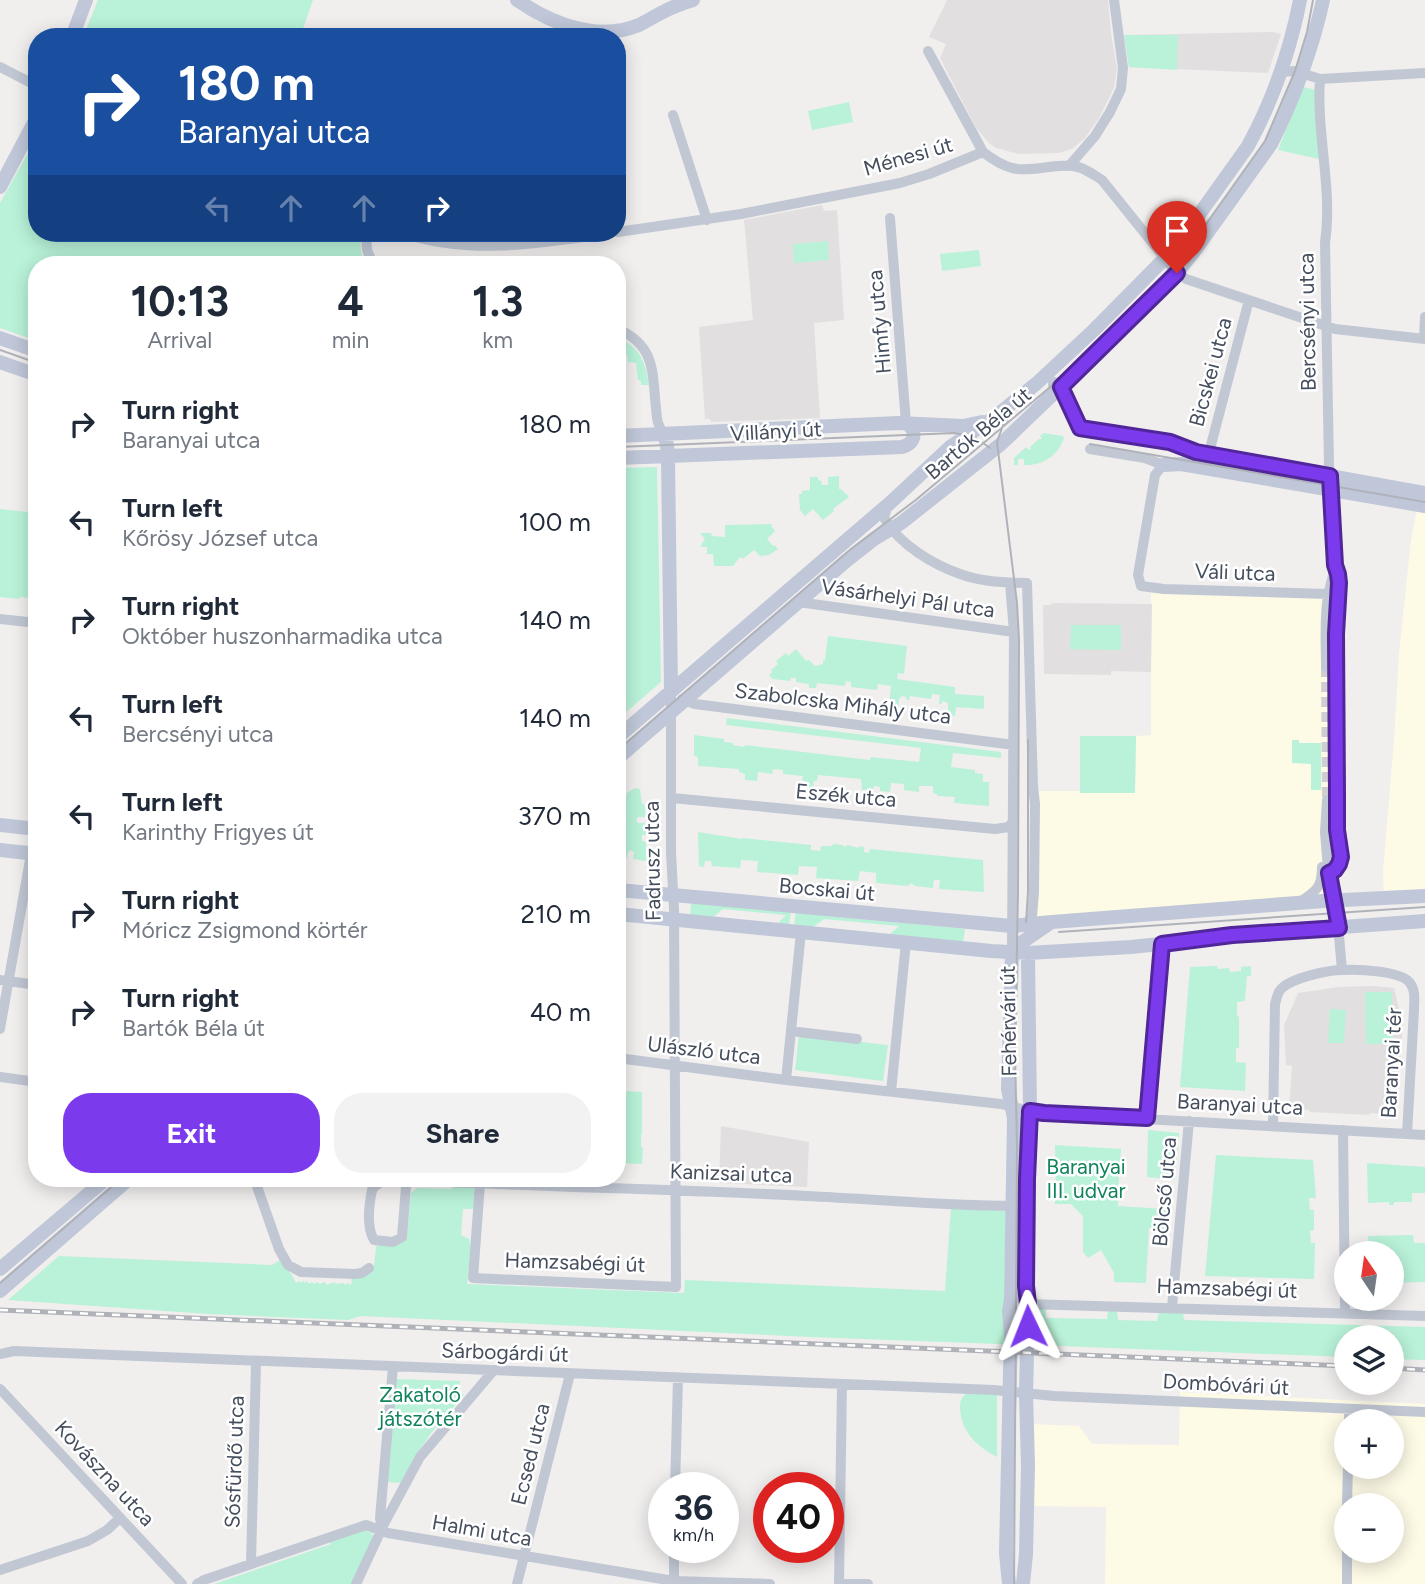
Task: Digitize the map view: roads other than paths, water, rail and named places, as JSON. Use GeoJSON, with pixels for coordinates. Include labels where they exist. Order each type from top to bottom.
{"type":"FeatureCollection","features":[{"type":"Feature","properties":{"kind":"main road"},"geometry":{"type":"LineString","coordinates":[[75,28],[86,0]]}},
{"type":"Feature","properties":{"kind":"main road"},"geometry":{"type":"LineString","coordinates":[[517,0],[575,28]]}},
{"type":"Feature","properties":{"kind":"main road"},"geometry":{"type":"LineString","coordinates":[[626,29],[693,0]]}},
{"type":"Feature","properties":{"kind":"main road","name":"Bartók Béla út"},"geometry":{"type":"LineString","coordinates":[[626,730],[950,447],[996,416],[1040,380],[1165,259],[1248,146],[1270,103],[1300,0]]}},
{"type":"Feature","properties":{"kind":"main road","name":"Bartók Béla út"},"geometry":{"type":"LineString","coordinates":[[626,751],[846,561],[1002,444],[1177,273],[1263,156],[1279,128],[1314,38],[1323,0]]}},
{"type":"Feature","properties":{"kind":"main road"},"geometry":{"type":"LineString","coordinates":[[1270,103],[1266,125],[1271,131],[1279,128]]}},
{"type":"Feature","properties":{"kind":"main road"},"geometry":{"type":"LineString","coordinates":[[0,187],[28,134]]}},
{"type":"Feature","properties":{"kind":"main road"},"geometry":{"type":"LineString","coordinates":[[0,338],[28,348]]}},
{"type":"Feature","properties":{"kind":"main road"},"geometry":{"type":"LineString","coordinates":[[0,362],[28,372]]}},
{"type":"Feature","properties":{"kind":"main road"},"geometry":{"type":"LineString","coordinates":[[1040,380],[1061,387],[1080,428],[1170,442],[1196,452],[1425,506]]}},
{"type":"Feature","properties":{"kind":"main road","name":"Villányi út"},"geometry":{"type":"LineString","coordinates":[[626,436],[906,423],[963,426],[996,416]]}},
{"type":"Feature","properties":{"kind":"main road","name":"Villányi út"},"geometry":{"type":"LineString","coordinates":[[626,458],[899,447],[911,443],[914,435],[912,428],[906,423]]}},
{"type":"Feature","properties":{"kind":"main road","name":"Fadrusz utca"},"geometry":{"type":"LineString","coordinates":[[664,434],[668,457],[671,691]]}},
{"type":"Feature","properties":{"kind":"main road"},"geometry":{"type":"LineString","coordinates":[[1163,465],[1181,464],[1425,492]]}},
{"type":"Feature","properties":{"kind":"main road"},"geometry":{"type":"LineString","coordinates":[[0,825],[28,828]]}},
{"type":"Feature","properties":{"kind":"main road"},"geometry":{"type":"LineString","coordinates":[[0,850],[28,853]]}},
{"type":"Feature","properties":{"kind":"main road","name":"Bocskai út"},"geometry":{"type":"LineString","coordinates":[[626,891],[1012,926],[1031,930],[1052,922],[1425,896]]}},
{"type":"Feature","properties":{"kind":"main road"},"geometry":{"type":"LineString","coordinates":[[626,915],[1028,953],[1425,921]]}},
{"type":"Feature","properties":{"kind":"main road"},"geometry":{"type":"LineString","coordinates":[[1012,952],[1031,930]]}},
{"type":"Feature","properties":{"kind":"main road","name":"Fehérvári út"},"geometry":{"type":"LineString","coordinates":[[1009,1584],[1006,1553],[1014,1118],[1008,1089],[1012,952]]}},
{"type":"Feature","properties":{"kind":"main road","name":"Fehérvári út"},"geometry":{"type":"LineString","coordinates":[[1023,1584],[1028,1466],[1028,953]]}},
{"type":"Feature","properties":{"kind":"main road"},"geometry":{"type":"LineString","coordinates":[[4,1262],[96,1187]]}},
{"type":"Feature","properties":{"kind":"main road"},"geometry":{"type":"LineString","coordinates":[[0,1291],[120,1187]]}},
{"type":"Feature","properties":{"kind":"main road"},"geometry":{"type":"LineString","coordinates":[[4,1262],[41,1255]]}},
{"type":"Feature","properties":{"kind":"main road"},"geometry":{"type":"LineString","coordinates":[[1011,1303],[1028,1304]]}},
{"type":"Feature","properties":{"kind":"street"},"geometry":{"type":"LineString","coordinates":[[1069,166],[1095,136],[1121,89],[1122,56],[1114,0]]}},
{"type":"Feature","properties":{"kind":"street"},"geometry":{"type":"LineString","coordinates":[[928,51],[983,152]]}},
{"type":"Feature","properties":{"kind":"street"},"geometry":{"type":"LineString","coordinates":[[0,67],[28,81]]}},
{"type":"Feature","properties":{"kind":"street"},"geometry":{"type":"LineString","coordinates":[[1281,72],[1295,71],[1320,79],[1425,73]]}},
{"type":"Feature","properties":{"kind":"street","name":"Bercsényi utca"},"geometry":{"type":"LineString","coordinates":[[1320,79],[1320,132],[1325,161],[1327,327],[1335,565],[1328,594],[1326,667]]}},
{"type":"Feature","properties":{"kind":"street"},"geometry":{"type":"LineString","coordinates":[[673,115],[707,220]]}},
{"type":"Feature","properties":{"kind":"street","name":"Ménesi út"},"geometry":{"type":"LineString","coordinates":[[626,231],[765,210],[909,181],[983,152],[1012,168],[1080,167],[1102,180],[1177,273]]}},
{"type":"Feature","properties":{"kind":"street","name":"Himfy utca"},"geometry":{"type":"LineString","coordinates":[[890,218],[906,423]]}},
{"type":"Feature","properties":{"kind":"street"},"geometry":{"type":"LineString","coordinates":[[440,242],[504,246],[537,242]]}},
{"type":"Feature","properties":{"kind":"street"},"geometry":{"type":"LineString","coordinates":[[1177,273],[1186,279],[1335,329],[1425,339],[1425,317]]}},
{"type":"Feature","properties":{"kind":"street","name":"Bicskei utca"},"geometry":{"type":"LineString","coordinates":[[1210,454],[1249,300]]}},
{"type":"Feature","properties":{"kind":"street"},"geometry":{"type":"LineString","coordinates":[[626,334],[635,339],[648,355],[653,374],[658,427],[664,434]]}},
{"type":"Feature","properties":{"kind":"street"},"geometry":{"type":"LineString","coordinates":[[1090,449],[1145,458],[1163,465]]}},
{"type":"Feature","properties":{"kind":"street","name":"Váli utca"},"geometry":{"type":"LineString","coordinates":[[1163,465],[1155,475],[1138,575],[1141,586],[1151,589],[1328,594]]}},
{"type":"Feature","properties":{"kind":"street"},"geometry":{"type":"LineString","coordinates":[[888,503],[884,518],[911,547],[943,567],[962,575],[1010,583]]}},
{"type":"Feature","properties":{"kind":"street","name":"Bercsényi utca"},"geometry":{"type":"LineString","coordinates":[[1329,873],[1335,870],[1341,857],[1337,830],[1336,634],[1339,583],[1335,565]]}},
{"type":"Feature","properties":{"kind":"street","name":"Fehérvári út"},"geometry":{"type":"LineString","coordinates":[[1012,952],[1014,632],[1010,583],[1027,583],[1032,786],[1035,804],[1034,892],[1028,953]]}},
{"type":"Feature","properties":{"kind":"street","name":"Vásárhelyi Pál utca"},"geometry":{"type":"LineString","coordinates":[[798,602],[1014,632]]}},
{"type":"Feature","properties":{"kind":"street"},"geometry":{"type":"LineString","coordinates":[[0,618],[28,623]]}},
{"type":"Feature","properties":{"kind":"street","name":"Szabolcska Mihály utca"},"geometry":{"type":"LineString","coordinates":[[671,691],[695,704],[1014,745]]}},
{"type":"Feature","properties":{"kind":"street","name":"Fadrusz utca"},"geometry":{"type":"LineString","coordinates":[[671,691],[676,1287]]}},
{"type":"Feature","properties":{"kind":"street","name":"Eszék utca"},"geometry":{"type":"LineString","coordinates":[[672,798],[995,829],[1009,827],[1013,820]]}},
{"type":"Feature","properties":{"kind":"street"},"geometry":{"type":"LineString","coordinates":[[1297,903],[1321,884],[1327,800]]}},
{"type":"Feature","properties":{"kind":"street"},"geometry":{"type":"LineString","coordinates":[[1325,832],[1329,881],[1339,928],[1342,970]]}},
{"type":"Feature","properties":{"kind":"street"},"geometry":{"type":"LineString","coordinates":[[0,1029],[4,981],[28,879]]}},
{"type":"Feature","properties":{"kind":"street"},"geometry":{"type":"LineString","coordinates":[[786,1080],[801,932]]}},
{"type":"Feature","properties":{"kind":"street"},"geometry":{"type":"LineString","coordinates":[[906,942],[891,1092],[1011,1107]]}},
{"type":"Feature","properties":{"kind":"street"},"geometry":{"type":"LineString","coordinates":[[1147,1118],[1162,944]]}},
{"type":"Feature","properties":{"kind":"street","name":"Baranyai tér"},"geometry":{"type":"LineString","coordinates":[[1273,1126],[1275,1004],[1278,992],[1290,982],[1342,970],[1392,973],[1404,976],[1411,984],[1414,1010],[1407,1133]]}},
{"type":"Feature","properties":{"kind":"street"},"geometry":{"type":"LineString","coordinates":[[4,981],[28,984]]}},
{"type":"Feature","properties":{"kind":"street"},"geometry":{"type":"LineString","coordinates":[[798,1032],[857,1039]]}},
{"type":"Feature","properties":{"kind":"street","name":"Ulászló utca"},"geometry":{"type":"LineString","coordinates":[[626,1059],[891,1092]]}},
{"type":"Feature","properties":{"kind":"street"},"geometry":{"type":"LineString","coordinates":[[0,1077],[28,1081]]}},
{"type":"Feature","properties":{"kind":"street","name":"Baranyai utca"},"geometry":{"type":"LineString","coordinates":[[1011,1107],[1044,1113],[1425,1135]]}},
{"type":"Feature","properties":{"kind":"street","name":"Bölcső utca"},"geometry":{"type":"LineString","coordinates":[[1172,1307],[1189,1121]]}},
{"type":"Feature","properties":{"kind":"street"},"geometry":{"type":"LineString","coordinates":[[1343,1130],[1345,1313]]}},
{"type":"Feature","properties":{"kind":"street"},"geometry":{"type":"LineString","coordinates":[[257,1187],[288,1265],[301,1272],[355,1274],[369,1268]]}},
{"type":"Feature","properties":{"kind":"street","name":"Kanizsai utca"},"geometry":{"type":"LineString","coordinates":[[374,1187],[371,1193],[371,1237],[374,1240],[393,1242],[402,1237],[406,1187]]}},
{"type":"Feature","properties":{"kind":"street","name":"Hamzsabégi út"},"geometry":{"type":"LineString","coordinates":[[480,1187],[473,1278],[676,1287]]}},
{"type":"Feature","properties":{"kind":"street","name":"Kanizsai utca"},"geometry":{"type":"LineString","coordinates":[[578,1187],[1013,1206]]}},
{"type":"Feature","properties":{"kind":"street","name":"Hamzsabégi út"},"geometry":{"type":"LineString","coordinates":[[1028,1304],[1425,1316]]}},
{"type":"Feature","properties":{"kind":"street","name":"Sárbogárdi út"},"geometry":{"type":"LineString","coordinates":[[0,1354],[14,1351],[1010,1392]]}},
{"type":"Feature","properties":{"kind":"street","name":"Sósfürdő utca"},"geometry":{"type":"LineString","coordinates":[[251,1564],[256,1362]]}},
{"type":"Feature","properties":{"kind":"street"},"geometry":{"type":"LineString","coordinates":[[382,1530],[381,1506],[393,1367]]}},
{"type":"Feature","properties":{"kind":"street"},"geometry":{"type":"LineString","coordinates":[[356,1584],[420,1457],[494,1370]]}},
{"type":"Feature","properties":{"kind":"street","name":"Ecsed utca"},"geometry":{"type":"LineString","coordinates":[[517,1584],[570,1374]]}},
{"type":"Feature","properties":{"kind":"street"},"geometry":{"type":"LineString","coordinates":[[676,1472],[678,1378]]}},
{"type":"Feature","properties":{"kind":"street"},"geometry":{"type":"LineString","coordinates":[[839,1584],[842,1384]]}},
{"type":"Feature","properties":{"kind":"street","name":"Kovászna utca"},"geometry":{"type":"LineString","coordinates":[[0,1389],[182,1584]]}},
{"type":"Feature","properties":{"kind":"street","name":"Dombóvári út"},"geometry":{"type":"LineString","coordinates":[[1010,1392],[1349,1409]]}},
{"type":"Feature","properties":{"kind":"street","name":"Dombóvári út"},"geometry":{"type":"LineString","coordinates":[[1404,1411],[1425,1412]]}},
{"type":"Feature","properties":{"kind":"street"},"geometry":{"type":"LineString","coordinates":[[0,1570],[88,1541],[107,1530],[120,1518]]}},
{"type":"Feature","properties":{"kind":"street","name":"Halmi utca"},"geometry":{"type":"LineString","coordinates":[[197,1584],[366,1525],[388,1533],[674,1583],[770,1584]]}},
{"type":"Feature","properties":{"kind":"street"},"geometry":{"type":"LineString","coordinates":[[674,1563],[674,1583]]}},
{"type":"Feature","properties":{"kind":"street"},"geometry":{"type":"LineString","coordinates":[[1347,1563],[1347,1584]]}},
{"type":"Feature","properties":{"kind":"street"},"geometry":{"type":"LineString","coordinates":[[846,1584],[867,1584]]}},
{"type":"Feature","properties":{"kind":"tunnel"},"geometry":{"type":"LineString","coordinates":[[1326,667],[1327,800]]}},
{"type":"Feature","properties":{"kind":"tram line"},"geometry":{"type":"LineString","coordinates":[[626,743],[851,549],[917,499],[1049,388],[1165,278],[1265,141],[1295,71],[1313,0]]}},
{"type":"Feature","properties":{"kind":"tram line"},"geometry":{"type":"LineString","coordinates":[[0,350],[28,360]]}},
{"type":"Feature","properties":{"kind":"tram line"},"geometry":{"type":"LineString","coordinates":[[1013,413],[1003,425],[997,442],[1019,640],[1014,1584]]}},
{"type":"Feature","properties":{"kind":"tram line"},"geometry":{"type":"LineString","coordinates":[[626,447],[954,433],[973,436],[990,448]]}},
{"type":"Feature","properties":{"kind":"tram line"},"geometry":{"type":"LineString","coordinates":[[1090,444],[1425,502]]}},
{"type":"Feature","properties":{"kind":"tram line"},"geometry":{"type":"LineString","coordinates":[[1026,922],[1028,740]]}},
{"type":"Feature","properties":{"kind":"tram line"},"geometry":{"type":"LineString","coordinates":[[1059,932],[1425,907]]}},
{"type":"Feature","properties":{"kind":"tram line"},"geometry":{"type":"LineString","coordinates":[[0,1283],[112,1187]]}},
{"type":"Feature","properties":{"kind":"railway"},"geometry":{"type":"LineString","coordinates":[[0,1310],[1334,1366]]}},
{"type":"Feature","properties":{"kind":"railway"},"geometry":{"type":"LineString","coordinates":[[1404,1369],[1425,1370]]}},
{"type":"Feature","properties":{"kind":"park label","name":"Baranyai III. udvar"},"geometry":{"type":"Point","coordinates":[1086,1178]}},
{"type":"Feature","properties":{"kind":"park label","name":"Zakatoló játszótér"},"geometry":{"type":"Point","coordinates":[420,1406]}}]}
